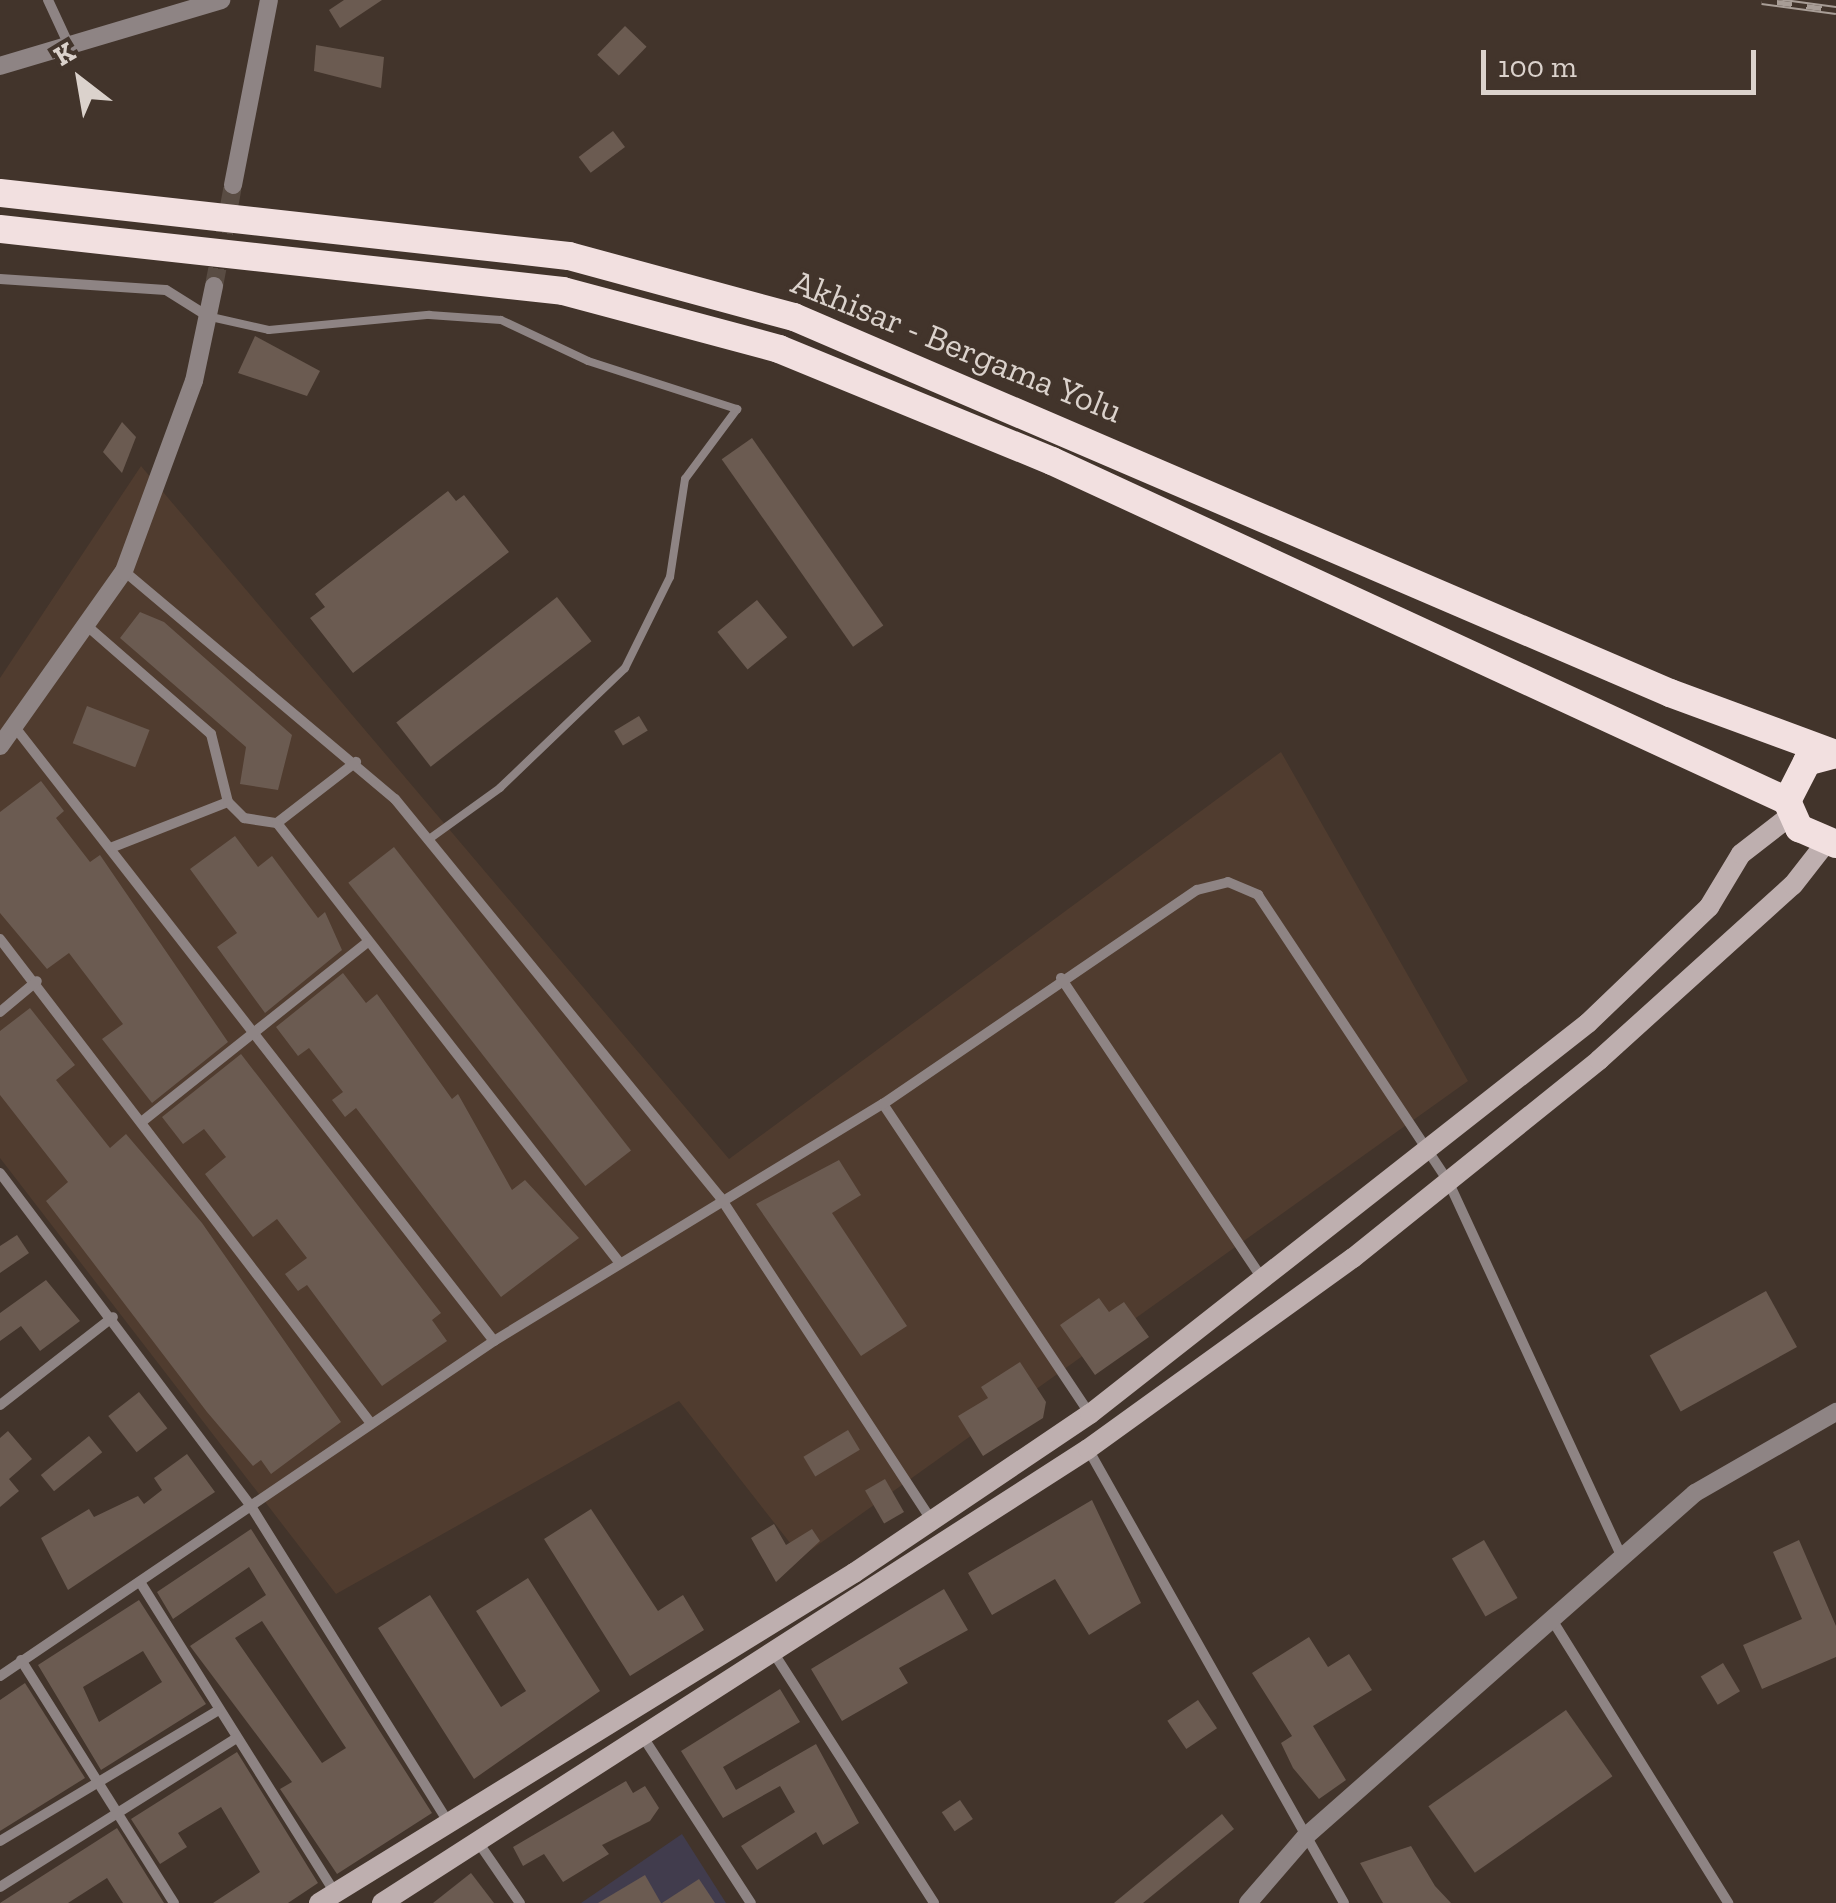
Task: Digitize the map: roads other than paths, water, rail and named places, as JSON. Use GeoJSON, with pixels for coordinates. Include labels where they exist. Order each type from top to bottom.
{"type":"FeatureCollection","features":[{"type":"Feature","properties":{"kind":"highway","name":"Akhisar - Bergama Yolu"},"geometry":{"type":"LineString","coordinates":[[0,194],[569,256],[794,317],[1670,693],[1836,754]]}},
{"type":"Feature","properties":{"kind":"highway","name":"Akhisar - Bergama Yolu"},"geometry":{"type":"LineString","coordinates":[[0,229],[563,292],[779,349],[1052,461],[1788,808],[1830,844]]}},
{"type":"Feature","properties":{"kind":"highway","name":"Akhisar - Bergama Yolu"},"geometry":{"type":"LineString","coordinates":[[1788,808],[1808,762],[1836,754]]}},
{"type":"Feature","properties":{"kind":"main road"},"geometry":{"type":"LineString","coordinates":[[327,1898],[931,1521],[1090,1414],[1426,1155],[1588,1023],[1709,907],[1742,854],[1788,808]]}},
{"type":"Feature","properties":{"kind":"main road"},"geometry":{"type":"LineString","coordinates":[[382,1903],[1088,1449],[1449,1183],[1599,1060],[1793,884],[1830,844]]}},
{"type":"Feature","properties":{"kind":"street"},"geometry":{"type":"LineString","coordinates":[[48,0],[68,44]]}},
{"type":"Feature","properties":{"kind":"street"},"geometry":{"type":"LineString","coordinates":[[0,66],[221,0]]}},
{"type":"Feature","properties":{"kind":"street"},"geometry":{"type":"LineString","coordinates":[[233,185],[269,0]]}},
{"type":"Feature","properties":{"kind":"street"},"geometry":{"type":"LineString","coordinates":[[0,280],[166,290],[206,315]]}},
{"type":"Feature","properties":{"kind":"street"},"geometry":{"type":"LineString","coordinates":[[0,289],[20,281]]}},
{"type":"Feature","properties":{"kind":"street"},"geometry":{"type":"LineString","coordinates":[[0,746],[124,571],[194,381],[214,286]]}},
{"type":"Feature","properties":{"kind":"street"},"geometry":{"type":"LineString","coordinates":[[124,571],[356,762],[428,840],[720,1197],[931,1521]]}},
{"type":"Feature","properties":{"kind":"street"},"geometry":{"type":"LineString","coordinates":[[86,626],[211,734],[228,802],[244,818],[277,823],[619,1262]]}},
{"type":"Feature","properties":{"kind":"street"},"geometry":{"type":"LineString","coordinates":[[13,726],[113,847],[494,1341]]}},
{"type":"Feature","properties":{"kind":"street"},"geometry":{"type":"LineString","coordinates":[[277,823],[356,762]]}},
{"type":"Feature","properties":{"kind":"street"},"geometry":{"type":"LineString","coordinates":[[113,847],[228,802]]}},
{"type":"Feature","properties":{"kind":"street"},"geometry":{"type":"LineString","coordinates":[[0,1676],[494,1341],[720,1197],[882,1104],[1061,978],[1196,890],[1228,882],[1258,895],[1426,1155],[1449,1183],[1621,1555]]}},
{"type":"Feature","properties":{"kind":"street"},"geometry":{"type":"LineString","coordinates":[[0,939],[38,981],[370,1422]]}},
{"type":"Feature","properties":{"kind":"street"},"geometry":{"type":"LineString","coordinates":[[144,1120],[368,942]]}},
{"type":"Feature","properties":{"kind":"street"},"geometry":{"type":"LineString","coordinates":[[1061,978],[1264,1281]]}},
{"type":"Feature","properties":{"kind":"street"},"geometry":{"type":"LineString","coordinates":[[0,1012],[38,981]]}},
{"type":"Feature","properties":{"kind":"street"},"geometry":{"type":"LineString","coordinates":[[882,1104],[1090,1414]]}},
{"type":"Feature","properties":{"kind":"street"},"geometry":{"type":"LineString","coordinates":[[0,1172],[113,1317],[252,1508],[447,1820]]}},
{"type":"Feature","properties":{"kind":"street"},"geometry":{"type":"LineString","coordinates":[[0,1405],[113,1317]]}},
{"type":"Feature","properties":{"kind":"street"},"geometry":{"type":"LineString","coordinates":[[1248,1903],[1305,1837],[1554,1623],[1621,1555],[1694,1493],[1836,1412]]}},
{"type":"Feature","properties":{"kind":"street"},"geometry":{"type":"LineString","coordinates":[[1088,1449],[1344,1903]]}},
{"type":"Feature","properties":{"kind":"street"},"geometry":{"type":"LineString","coordinates":[[140,1582],[237,1738],[327,1898]]}},
{"type":"Feature","properties":{"kind":"street"},"geometry":{"type":"LineString","coordinates":[[1554,1623],[1728,1903]]}},
{"type":"Feature","properties":{"kind":"street"},"geometry":{"type":"LineString","coordinates":[[773,1652],[934,1903]]}},
{"type":"Feature","properties":{"kind":"street"},"geometry":{"type":"LineString","coordinates":[[21,1660],[94,1784],[174,1903]]}},
{"type":"Feature","properties":{"kind":"street"},"geometry":{"type":"LineString","coordinates":[[0,1842],[218,1711]]}},
{"type":"Feature","properties":{"kind":"street"},"geometry":{"type":"LineString","coordinates":[[643,1737],[750,1903]]}},
{"type":"Feature","properties":{"kind":"street"},"geometry":{"type":"LineString","coordinates":[[0,1887],[237,1738]]}},
{"type":"Feature","properties":{"kind":"street"},"geometry":{"type":"LineString","coordinates":[[478,1842],[520,1903]]}},
{"type":"Feature","properties":{"kind":"lane"},"geometry":{"type":"LineString","coordinates":[[206,315],[269,330],[430,315],[501,320],[588,361],[738,410],[685,479],[670,577],[626,668],[500,788],[428,840]]}},
{"type":"Feature","properties":{"kind":"tunnel"},"geometry":{"type":"LineString","coordinates":[[214,286],[233,185]]}},
{"type":"Feature","properties":{"kind":"railway"},"geometry":{"type":"LineString","coordinates":[[1762,0],[1836,10]]}}]}
